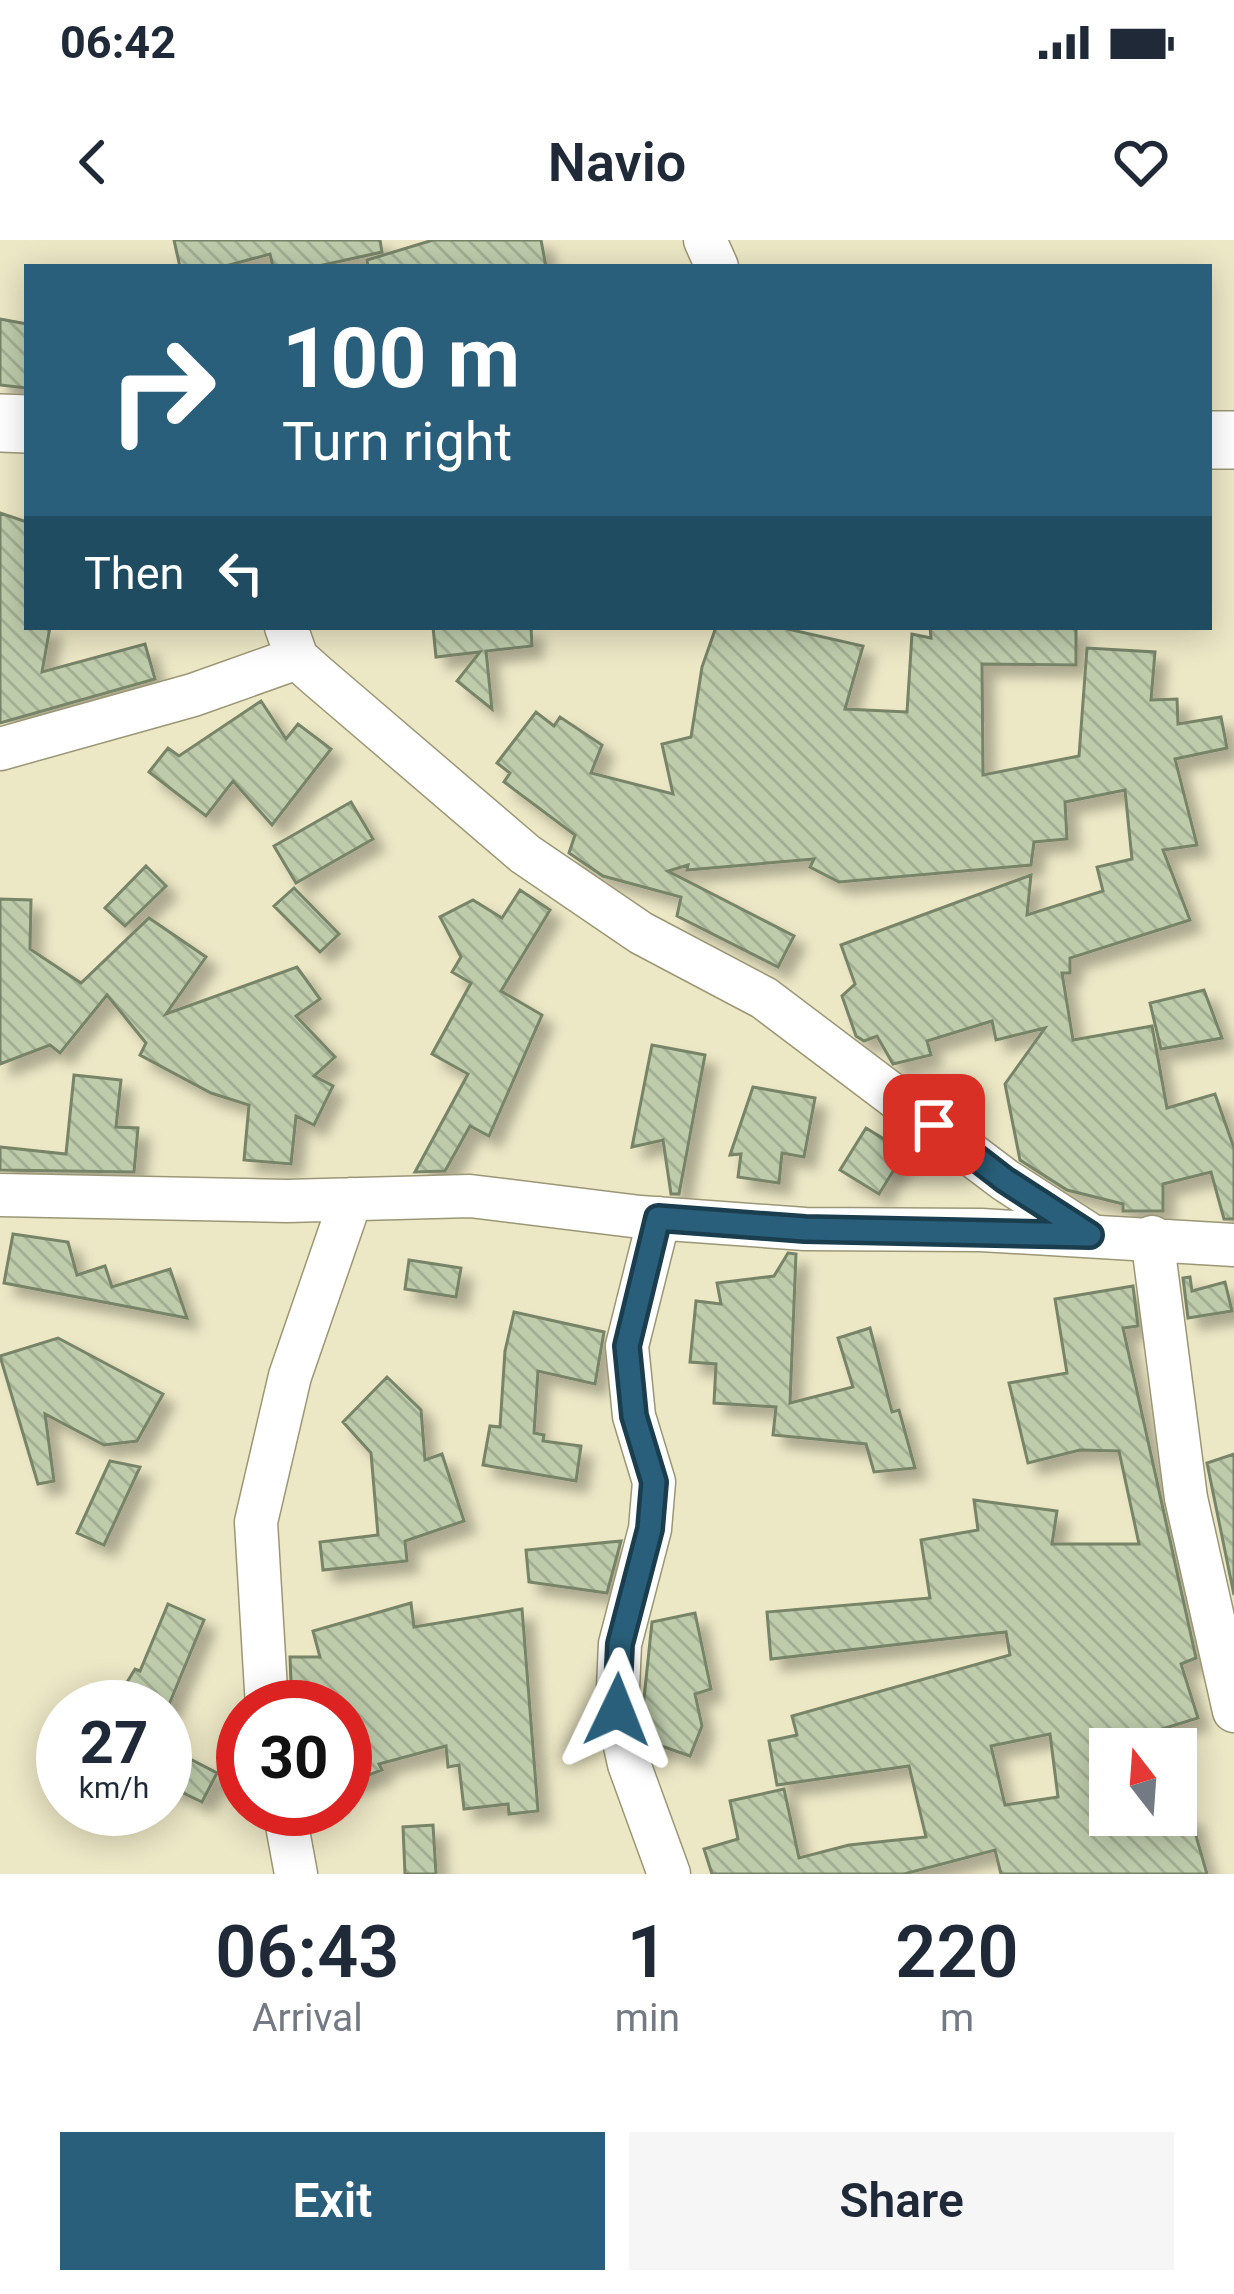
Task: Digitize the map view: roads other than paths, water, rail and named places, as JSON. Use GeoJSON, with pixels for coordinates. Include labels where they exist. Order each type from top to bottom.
{"type":"FeatureCollection","features":[{"type":"Feature","properties":{"kind":"street"},"geometry":{"type":"LineString","coordinates":[[0,749],[193,695],[292,642],[525,854],[640,933],[764,998],[1005,1180],[1090,1235]]}},
{"type":"Feature","properties":{"kind":"street"},"geometry":{"type":"LineString","coordinates":[[0,1195],[470,1196],[805,1229],[1152,1237],[1234,1245]]}},
{"type":"Feature","properties":{"kind":"street"},"geometry":{"type":"LineString","coordinates":[[265,1680],[256,1522],[290,1376],[351,1199]]}},
{"type":"Feature","properties":{"kind":"street"},"geometry":{"type":"LineString","coordinates":[[658,1218],[627,1346],[634,1416],[654,1482],[650,1529],[620,1644],[617,1710],[629,1764],[669,1874]]}},
{"type":"Feature","properties":{"kind":"street"},"geometry":{"type":"LineString","coordinates":[[1152,1237],[1186,1498],[1234,1711]]}},
{"type":"Feature","properties":{"kind":"street"},"geometry":{"type":"LineString","coordinates":[[289,1836],[296,1874]]}}]}
